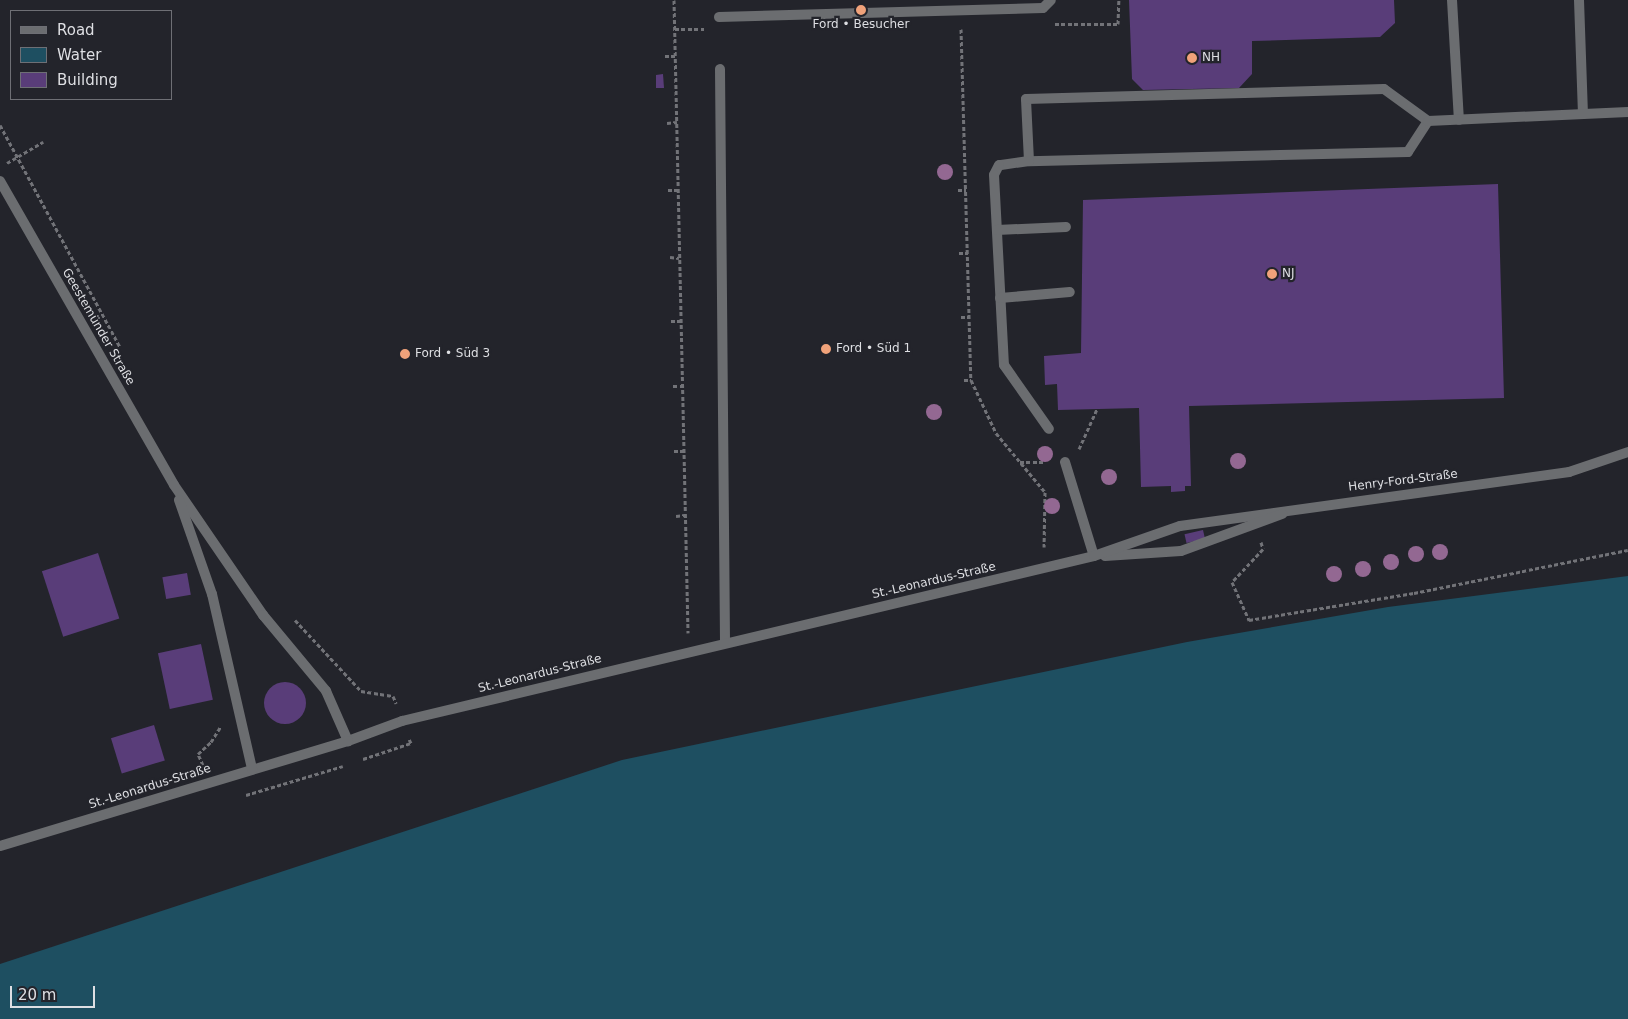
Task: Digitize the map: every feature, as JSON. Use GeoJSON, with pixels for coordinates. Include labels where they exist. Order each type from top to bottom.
{"type":"FeatureCollection","features":[{"type":"Feature","properties":{"kind":"street"},"geometry":{"type":"LineString","coordinates":[[719,17],[1043,8],[1051,0]]}},
{"type":"Feature","properties":{"kind":"street"},"geometry":{"type":"LineString","coordinates":[[1452,0],[1459,120]]}},
{"type":"Feature","properties":{"kind":"street"},"geometry":{"type":"LineString","coordinates":[[1579,0],[1583,114]]}},
{"type":"Feature","properties":{"kind":"street"},"geometry":{"type":"LineString","coordinates":[[720,69],[725,642]]}},
{"type":"Feature","properties":{"kind":"street"},"geometry":{"type":"LineString","coordinates":[[1029,162],[1026,99],[1384,89],[1428,121],[1628,112]]}},
{"type":"Feature","properties":{"kind":"street"},"geometry":{"type":"LineString","coordinates":[[1050,429],[1004,366],[994,175],[999,165],[1029,162],[1408,152],[1428,121]]}},
{"type":"Feature","properties":{"kind":"street","name":"Geestemünder Straße"},"geometry":{"type":"LineString","coordinates":[[0,181],[174,485],[263,615],[326,691],[348,741]]}},
{"type":"Feature","properties":{"kind":"street"},"geometry":{"type":"LineString","coordinates":[[997,230],[1066,226]]}},
{"type":"Feature","properties":{"kind":"street"},"geometry":{"type":"LineString","coordinates":[[1000,298],[1070,292]]}},
{"type":"Feature","properties":{"kind":"street","name":"Henry-Ford-Straße"},"geometry":{"type":"LineString","coordinates":[[1180,526],[1304,506],[1569,472],[1628,452]]}},
{"type":"Feature","properties":{"kind":"street"},"geometry":{"type":"LineString","coordinates":[[1065,462],[1094,556]]}},
{"type":"Feature","properties":{"kind":"street","name":"Geestemünder Straße"},"geometry":{"type":"LineString","coordinates":[[174,485],[212,594],[252,769]]}},
{"type":"Feature","properties":{"kind":"street","name":"St.-Leonardus-Straße"},"geometry":{"type":"LineString","coordinates":[[1094,556],[1181,551],[1304,506]]}},
{"type":"Feature","properties":{"kind":"street","name":"St.-Leonardus-Straße"},"geometry":{"type":"LineString","coordinates":[[0,846],[348,741],[402,721],[725,642],[1094,556],[1180,526]]}},
{"type":"Feature","properties":{"kind":"path"},"geometry":{"type":"LineString","coordinates":[[674,0],[688,651]]}},
{"type":"Feature","properties":{"kind":"path"},"geometry":{"type":"LineString","coordinates":[[665,56],[676,56]]}},
{"type":"Feature","properties":{"kind":"path"},"geometry":{"type":"LineString","coordinates":[[667,122],[677,122]]}},
{"type":"Feature","properties":{"kind":"path"},"geometry":{"type":"LineString","coordinates":[[0,125],[121,348]]}},
{"type":"Feature","properties":{"kind":"path"},"geometry":{"type":"LineString","coordinates":[[0,167],[43,142]]}},
{"type":"Feature","properties":{"kind":"path"},"geometry":{"type":"LineString","coordinates":[[668,190],[678,190]]}},
{"type":"Feature","properties":{"kind":"path"},"geometry":{"type":"LineString","coordinates":[[958,190],[966,190]]}},
{"type":"Feature","properties":{"kind":"path"},"geometry":{"type":"LineString","coordinates":[[959,254],[968,253]]}},
{"type":"Feature","properties":{"kind":"path"},"geometry":{"type":"LineString","coordinates":[[670,257],[679,258]]}},
{"type":"Feature","properties":{"kind":"path"},"geometry":{"type":"LineString","coordinates":[[961,317],[969,317]]}},
{"type":"Feature","properties":{"kind":"path"},"geometry":{"type":"LineString","coordinates":[[671,321],[680,321]]}},
{"type":"Feature","properties":{"kind":"path"},"geometry":{"type":"LineString","coordinates":[[964,380],[971,380]]}},
{"type":"Feature","properties":{"kind":"path"},"geometry":{"type":"LineString","coordinates":[[673,386],[682,386]]}},
{"type":"Feature","properties":{"kind":"path"},"geometry":{"type":"LineString","coordinates":[[674,451],[684,451]]}},
{"type":"Feature","properties":{"kind":"path"},"geometry":{"type":"LineString","coordinates":[[676,516],[685,515]]}},
{"type":"Feature","properties":{"kind":"path"},"geometry":{"type":"LineString","coordinates":[[1257,523],[1263,549],[1232,582],[1249,620],[1414,593],[1628,550]]}},
{"type":"Feature","properties":{"kind":"path"},"geometry":{"type":"LineString","coordinates":[[293,618],[361,690],[393,696]]}},
{"type":"Feature","properties":{"kind":"path"},"geometry":{"type":"LineString","coordinates":[[209,782],[198,754],[211,742],[221,726],[222,718]]}},
{"type":"Feature","properties":{"kind":"water"},"geometry":{"type":"Polygon","coordinates":[[[1628,576],[1628,1019],[0,1019],[0,964],[622,760],[1187,642],[1388,607],[1628,576]]]}},
{"type":"Feature","properties":{"kind":"building","name":"NH"},"geometry":{"type":"Polygon","coordinates":[[[1129,0],[1394,0],[1395,23],[1380,37],[1252,41],[1252,74],[1239,88],[1143,90],[1132,79],[1129,0]]]}},
{"type":"Feature","properties":{"kind":"building"},"geometry":{"type":"Polygon","coordinates":[[[663,74],[664,88],[656,88],[656,75],[663,74]]]}},
{"type":"Feature","properties":{"kind":"building","name":"NJ"},"geometry":{"type":"Polygon","coordinates":[[[1498,184],[1504,398],[1189,406],[1191,486],[1185,486],[1185,491],[1171,492],[1171,486],[1141,487],[1139,408],[1058,410],[1057,384],[1045,385],[1044,356],[1081,353],[1083,200],[1498,184]]]}},
{"type":"Feature","properties":{"kind":"building"},"geometry":{"type":"Polygon","coordinates":[[[1203,530],[1205,539],[1187,543],[1184,534],[1203,530]]]}},
{"type":"Feature","properties":{"kind":"building"},"geometry":{"type":"Polygon","coordinates":[[[98,553],[119,619],[63,637],[42,571],[98,553]]]}},
{"type":"Feature","properties":{"kind":"building"},"geometry":{"type":"Polygon","coordinates":[[[187,573],[191,595],[166,599],[162,577],[187,573]]]}},
{"type":"Feature","properties":{"kind":"building"},"geometry":{"type":"Polygon","coordinates":[[[201,644],[213,700],[170,709],[158,653],[201,644]]]}},
{"type":"Feature","properties":{"kind":"building"},"geometry":{"type":"Polygon","coordinates":[[[285,682],[300,688],[306,703],[300,718],[285,724],[270,718],[264,703],[270,688],[285,682]]]}},
{"type":"Feature","properties":{"kind":"building"},"geometry":{"type":"Polygon","coordinates":[[[154,725],[165,760],[122,774],[111,738],[154,725]]]}},
{"type":"Feature","properties":{"kind":"place","name":"Ford • Besucher"},"geometry":{"type":"Point","coordinates":[861,10]}},
{"type":"Feature","properties":{"kind":"place","name":"NH"},"geometry":{"type":"Point","coordinates":[1192,58]}},
{"type":"Feature","properties":{"kind":"place","name":"NJ"},"geometry":{"type":"Point","coordinates":[1272,274]}},
{"type":"Feature","properties":{"kind":"place","name":"Ford • Süd 1"},"geometry":{"type":"Point","coordinates":[826,349]}},
{"type":"Feature","properties":{"kind":"place","name":"Ford • Süd 3"},"geometry":{"type":"Point","coordinates":[405,354]}}]}
